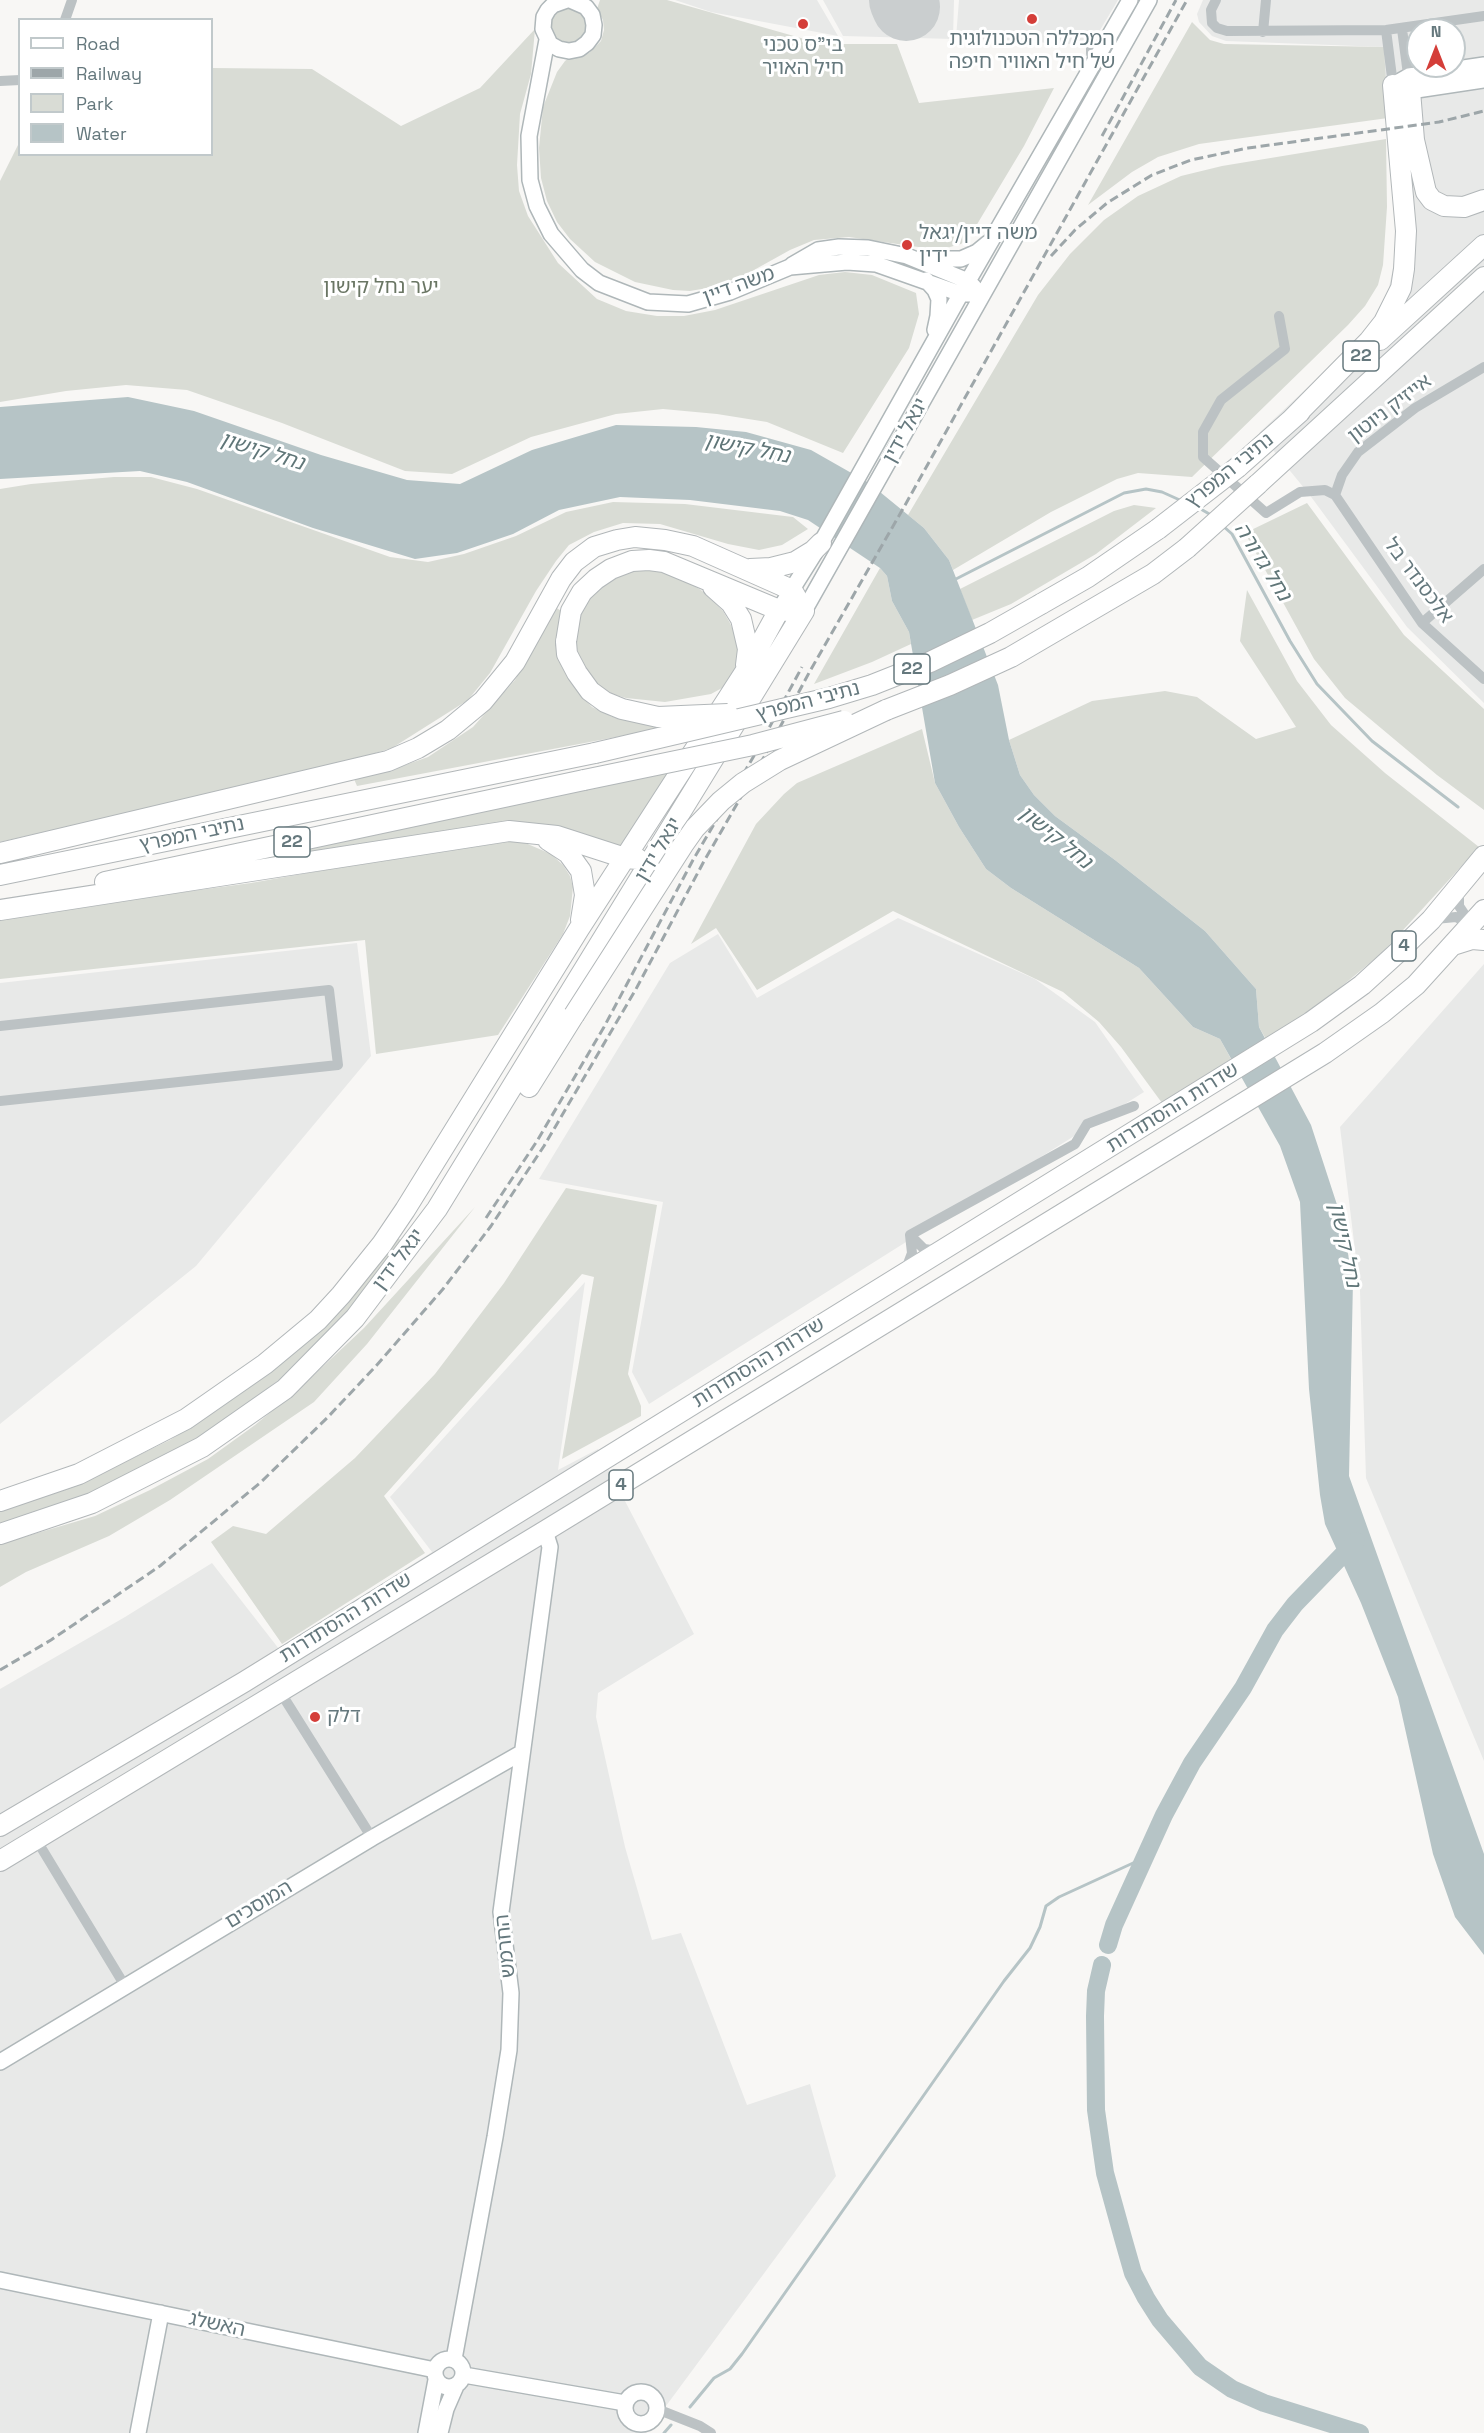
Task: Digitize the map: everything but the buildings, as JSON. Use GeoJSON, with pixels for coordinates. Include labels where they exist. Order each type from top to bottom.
{"type":"FeatureCollection","features":[{"type":"Feature","properties":{"kind":"highway"},"geometry":{"type":"LineString","coordinates":[[1404,84],[1426,192],[1432,200],[1444,206],[1464,207],[1484,200]]}},
{"type":"Feature","properties":{"kind":"highway"},"geometry":{"type":"LineString","coordinates":[[1292,420],[1376,332],[1384,322],[1401,288],[1406,231],[1404,84]]}},
{"type":"Feature","properties":{"kind":"highway","name":"נתיבי המפרץ"},"geometry":{"type":"LineString","coordinates":[[0,875],[595,753],[775,711],[872,685],[930,662],[990,633],[1088,577],[1158,529],[1292,420],[1484,245]]}},
{"type":"Feature","properties":{"kind":"highway","name":"נתיבי המפרץ"},"geometry":{"type":"LineString","coordinates":[[0,905],[753,745],[886,710],[950,685],[1011,657],[1153,574],[1187,548],[1484,278]]}},
{"type":"Feature","properties":{"kind":"highway"},"geometry":{"type":"LineString","coordinates":[[0,853],[388,761],[418,748],[448,730],[483,701],[515,662],[561,579],[574,562],[594,547],[635,537],[693,546],[792,590],[804,611]]}},
{"type":"Feature","properties":{"kind":"highway"},"geometry":{"type":"LineString","coordinates":[[748,569],[771,568],[795,562],[821,543]]}},
{"type":"Feature","properties":{"kind":"highway"},"geometry":{"type":"LineString","coordinates":[[775,711],[658,717],[622,709],[605,702],[590,691],[567,654],[566,642],[571,611],[582,592],[611,569],[632,561],[649,560],[688,570],[779,610],[804,611]]}},
{"type":"Feature","properties":{"kind":"highway"},"geometry":{"type":"LineString","coordinates":[[688,570],[715,588],[731,603],[741,619],[748,649],[745,672]]}},
{"type":"Feature","properties":{"kind":"highway","name":"יגאל ידין"},"geometry":{"type":"LineString","coordinates":[[0,1501],[79,1473],[186,1419],[236,1386],[318,1320],[363,1269],[405,1210],[579,929],[745,672],[779,610]]}},
{"type":"Feature","properties":{"kind":"highway","name":"יגאל ידין"},"geometry":{"type":"LineString","coordinates":[[0,1534],[67,1513],[123,1488],[202,1447],[285,1389],[355,1318],[437,1209],[804,611]]}},
{"type":"Feature","properties":{"kind":"highway"},"geometry":{"type":"LineString","coordinates":[[437,1209],[526,1090],[695,828],[742,783],[780,760],[886,710]]}},
{"type":"Feature","properties":{"kind":"highway"},"geometry":{"type":"LineString","coordinates":[[0,865],[215,830]]}},
{"type":"Feature","properties":{"kind":"highway"},"geometry":{"type":"LineString","coordinates":[[0,910],[482,834],[529,832],[557,836],[626,858],[654,858]]}},
{"type":"Feature","properties":{"kind":"highway"},"geometry":{"type":"LineString","coordinates":[[529,832],[559,845],[575,860],[582,871],[585,895],[579,929]]}},
{"type":"Feature","properties":{"kind":"highway","name":"שדרות ההסתדרות"},"geometry":{"type":"LineString","coordinates":[[0,1826],[244,1682],[1311,1022],[1362,985],[1431,920],[1484,856]]}},
{"type":"Feature","properties":{"kind":"highway"},"geometry":{"type":"LineString","coordinates":[[1480,934],[1484,910]]}},
{"type":"Feature","properties":{"kind":"highway","name":"שדרות ההסתדרות"},"geometry":{"type":"LineString","coordinates":[[0,1861],[545,1531],[1325,1053],[1383,1013],[1416,985],[1453,945],[1480,934]]}},
{"type":"Feature","properties":{"kind":"street"},"geometry":{"type":"LineString","coordinates":[[66,18],[72,0]]}},
{"type":"Feature","properties":{"kind":"street"},"geometry":{"type":"LineString","coordinates":[[538,0],[544,17],[543,29],[547,40],[559,49],[569,51]]}},
{"type":"Feature","properties":{"kind":"street"},"geometry":{"type":"LineString","coordinates":[[540,76],[560,56],[587,44],[593,35],[594,25],[592,15],[586,7],[568,0],[554,5],[544,17]]}},
{"type":"Feature","properties":{"kind":"street","name":"יגאל ידין"},"geometry":{"type":"LineString","coordinates":[[779,610],[821,543],[964,287],[993,240],[1093,52],[1130,0]]}},
{"type":"Feature","properties":{"kind":"street","name":"יגאל ידין"},"geometry":{"type":"LineString","coordinates":[[804,611],[1149,0]]}},
{"type":"Feature","properties":{"kind":"street"},"geometry":{"type":"LineString","coordinates":[[1216,0],[1211,9],[1212,23],[1227,32],[1386,30],[1484,16]]}},
{"type":"Feature","properties":{"kind":"street"},"geometry":{"type":"LineString","coordinates":[[1263,32],[1266,0]]}},
{"type":"Feature","properties":{"kind":"street"},"geometry":{"type":"LineString","coordinates":[[1402,29],[1404,84]]}},
{"type":"Feature","properties":{"kind":"street"},"geometry":{"type":"LineString","coordinates":[[1386,30],[1404,84]]}},
{"type":"Feature","properties":{"kind":"street","name":"משה דיין"},"geometry":{"type":"LineString","coordinates":[[547,40],[533,108],[528,155],[530,180],[537,206],[551,234],[564,252],[599,283],[648,302],[688,304],[730,292],[790,267],[809,253],[830,248],[868,248],[907,256],[981,295]]}},
{"type":"Feature","properties":{"kind":"street"},"geometry":{"type":"LineString","coordinates":[[1404,84],[1484,65]]}},
{"type":"Feature","properties":{"kind":"street"},"geometry":{"type":"LineString","coordinates":[[0,81],[18,80]]}},
{"type":"Feature","properties":{"kind":"street"},"geometry":{"type":"LineString","coordinates":[[1404,84],[1484,80]]}},
{"type":"Feature","properties":{"kind":"street"},"geometry":{"type":"LineString","coordinates":[[907,256],[939,260],[961,259],[977,252],[993,240]]}},
{"type":"Feature","properties":{"kind":"street","name":"משה דיין"},"geometry":{"type":"LineString","coordinates":[[790,267],[832,261],[861,262],[876,264],[926,280],[964,287]]}},
{"type":"Feature","properties":{"kind":"street"},"geometry":{"type":"LineString","coordinates":[[926,280],[935,290],[939,302],[938,316],[929,349]]}},
{"type":"Feature","properties":{"kind":"street"},"geometry":{"type":"LineString","coordinates":[[1279,316],[1285,348],[1221,400],[1203,432],[1203,457],[1266,513],[1300,492],[1325,490],[1335,495]]}},
{"type":"Feature","properties":{"kind":"street","name":"אייזיק ניוטון"},"geometry":{"type":"LineString","coordinates":[[1335,495],[1342,475],[1358,452],[1415,408],[1484,367]]}},
{"type":"Feature","properties":{"kind":"street","name":"אלכסנדר בל"},"geometry":{"type":"LineString","coordinates":[[1335,495],[1422,622],[1484,679]]}},
{"type":"Feature","properties":{"kind":"street"},"geometry":{"type":"LineString","coordinates":[[1422,622],[1484,569]]}},
{"type":"Feature","properties":{"kind":"street"},"geometry":{"type":"LineString","coordinates":[[1460,886],[1459,906],[1480,934]]}},
{"type":"Feature","properties":{"kind":"street"},"geometry":{"type":"LineString","coordinates":[[1431,920],[1456,917],[1480,934]]}},
{"type":"Feature","properties":{"kind":"street"},"geometry":{"type":"LineString","coordinates":[[0,1026],[329,990],[338,1065],[0,1101]]}},
{"type":"Feature","properties":{"kind":"street"},"geometry":{"type":"LineString","coordinates":[[909,1235],[1075,1144],[1087,1124],[1134,1106]]}},
{"type":"Feature","properties":{"kind":"street"},"geometry":{"type":"LineString","coordinates":[[909,1235],[924,1249],[942,1251]]}},
{"type":"Feature","properties":{"kind":"street"},"geometry":{"type":"LineString","coordinates":[[903,1274],[912,1252],[909,1235]]}},
{"type":"Feature","properties":{"kind":"street","name":"החרמש"},"geometry":{"type":"LineString","coordinates":[[454,2359],[509,2050],[511,1992],[501,1912],[550,1547],[545,1531]]}},
{"type":"Feature","properties":{"kind":"street"},"geometry":{"type":"LineString","coordinates":[[286,1701],[372,1838]]}},
{"type":"Feature","properties":{"kind":"street","name":"המוסכים"},"geometry":{"type":"LineString","coordinates":[[0,2062],[372,1838],[521,1753]]}},
{"type":"Feature","properties":{"kind":"street"},"geometry":{"type":"LineString","coordinates":[[42,1849],[125,1986]]}},
{"type":"Feature","properties":{"kind":"street","name":"האשלג"},"geometry":{"type":"LineString","coordinates":[[0,2280],[160,2313],[436,2375]]}},
{"type":"Feature","properties":{"kind":"street"},"geometry":{"type":"LineString","coordinates":[[138,2433],[160,2313]]}},
{"type":"Feature","properties":{"kind":"street"},"geometry":{"type":"LineString","coordinates":[[426,2433],[436,2375],[444,2360],[454,2359],[463,2367],[460,2381],[446,2409],[440,2433]]}},
{"type":"Feature","properties":{"kind":"street"},"geometry":{"type":"LineString","coordinates":[[436,2375],[443,2386],[460,2381],[625,2403]]}},
{"type":"Feature","properties":{"kind":"street"},"geometry":{"type":"LineString","coordinates":[[644,2392],[655,2400],[657,2409],[651,2421],[638,2424],[627,2416],[625,2403],[631,2396],[644,2392]]}},
{"type":"Feature","properties":{"kind":"street"},"geometry":{"type":"LineString","coordinates":[[657,2409],[700,2426],[711,2433]]}},
{"type":"Feature","properties":{"kind":"shaded area","name":"בי\"ס טכני חיל האויר"},"geometry":{"type":"Polygon","coordinates":[[[675,0],[817,0],[838,36],[711,12],[675,0]]]}},
{"type":"Feature","properties":{"kind":"shaded area"},"geometry":{"type":"Polygon","coordinates":[[[823,0],[954,0],[953,39],[843,36],[823,0]]]}},
{"type":"Feature","properties":{"kind":"shaded area","name":"המכללה הטכנולוגית של חיל האוויר חיפה"},"geometry":{"type":"Polygon","coordinates":[[[959,0],[1118,0],[1091,45],[956,38],[959,0]]]}},
{"type":"Feature","properties":{"kind":"shaded area"},"geometry":{"type":"Polygon","coordinates":[[[1203,0],[1484,0],[1484,703],[1407,627],[1309,494],[1259,433],[1371,328],[1386,302],[1394,263],[1397,207],[1388,153],[1384,47],[1226,41],[1212,36],[1199,22],[1197,14],[1203,0]]]}},
{"type":"Feature","properties":{"kind":"shaded area"},"geometry":{"type":"Polygon","coordinates":[[[898,918],[1035,979],[1095,1022],[1144,1092],[649,1404],[632,1372],[663,1202],[539,1179],[670,963],[718,934],[757,998],[898,918]]]}},
{"type":"Feature","properties":{"kind":"shaded area"},"geometry":{"type":"Polygon","coordinates":[[[357,943],[371,1056],[196,1266],[0,1424],[0,983],[357,943]]]}},
{"type":"Feature","properties":{"kind":"shaded area"},"geometry":{"type":"Polygon","coordinates":[[[1484,964],[1484,1761],[1366,1478],[1360,1291],[1340,1127],[1484,964]]]}},
{"type":"Feature","properties":{"kind":"shaded area"},"geometry":{"type":"Polygon","coordinates":[[[585,1282],[558,1470],[598,1449],[694,1634],[598,1693],[596,1717],[625,1847],[652,1940],[681,1933],[747,2105],[810,2084],[836,2176],[646,2433],[0,2433],[0,1689],[125,1617],[212,1563],[279,1649],[432,1552],[390,1497],[585,1282]]]}},
{"type":"Feature","properties":{"kind":"green space"},"geometry":{"type":"Polygon","coordinates":[[[600,0],[667,0],[822,44],[897,44],[919,103],[1054,88],[1024,146],[970,236],[961,244],[939,250],[849,237],[814,240],[790,250],[745,275],[713,287],[690,291],[673,290],[635,282],[595,262],[570,239],[557,222],[547,201],[541,178],[539,148],[543,107],[557,72],[565,61],[570,57],[589,53],[601,41],[604,30],[603,20],[597,9],[600,0]]]}},
{"type":"Feature","properties":{"kind":"green space"},"geometry":{"type":"Polygon","coordinates":[[[560,5],[584,10],[590,24],[583,41],[560,45],[547,25],[560,5]]]}},
{"type":"Feature","properties":{"kind":"green space"},"geometry":{"type":"Polygon","coordinates":[[[1192,22],[1210,40],[1224,44],[1384,47],[1388,118],[1199,144],[1158,157],[1132,172],[1088,205],[1192,22]]]}},
{"type":"Feature","properties":{"kind":"green space","name":"יער נחל קישון"},"geometry":{"type":"Polygon","coordinates":[[[535,29],[531,74],[520,114],[517,165],[519,191],[528,216],[558,263],[597,299],[626,311],[657,316],[684,316],[715,310],[819,275],[845,272],[872,275],[916,293],[919,314],[909,348],[843,453],[767,422],[663,409],[616,414],[531,437],[452,474],[405,471],[282,423],[187,390],[126,385],[66,391],[0,402],[0,181],[18,145],[18,156],[213,156],[213,68],[312,69],[401,126],[480,88],[535,29]]]}},
{"type":"Feature","properties":{"kind":"green space"},"geometry":{"type":"Polygon","coordinates":[[[1386,139],[1387,207],[1383,265],[1378,285],[1365,306],[1348,325],[1192,477],[1138,473],[1117,479],[1051,512],[953,570],[949,560],[924,528],[908,515],[1038,295],[1070,254],[1104,220],[1138,196],[1181,176],[1222,166],[1386,139]]]}},
{"type":"Feature","properties":{"kind":"green space"},"geometry":{"type":"Polygon","coordinates":[[[114,477],[151,477],[197,489],[390,557],[428,562],[464,554],[516,536],[566,512],[613,502],[685,504],[793,517],[808,529],[782,545],[759,550],[728,544],[660,524],[623,523],[594,532],[569,545],[556,561],[536,591],[490,673],[468,700],[392,748],[333,766],[0,842],[0,489],[114,477]]]}},
{"type":"Feature","properties":{"kind":"green space"},"geometry":{"type":"Polygon","coordinates":[[[1307,503],[1404,635],[1484,709],[1484,810],[1437,775],[1345,698],[1314,659],[1245,533],[1307,503]]]}},
{"type":"Feature","properties":{"kind":"green space"},"geometry":{"type":"Polygon","coordinates":[[[1134,505],[1156,508],[1096,554],[1011,604],[972,620],[960,589],[1114,511],[1134,505]]]}},
{"type":"Feature","properties":{"kind":"green space"},"geometry":{"type":"Polygon","coordinates":[[[651,568],[675,574],[701,590],[723,611],[730,623],[737,639],[739,654],[737,669],[722,688],[711,694],[665,702],[626,698],[609,693],[595,682],[585,668],[578,653],[574,635],[578,611],[593,592],[608,579],[634,570],[651,568]]]}},
{"type":"Feature","properties":{"kind":"green space"},"geometry":{"type":"Polygon","coordinates":[[[880,568],[887,576],[892,601],[909,632],[911,644],[814,684],[880,568]]]}},
{"type":"Feature","properties":{"kind":"green space"},"geometry":{"type":"Polygon","coordinates":[[[1247,590],[1297,681],[1331,725],[1385,773],[1479,847],[1383,952],[1318,1006],[1267,1041],[1259,1027],[1256,989],[1205,931],[1055,816],[1034,795],[1020,775],[1009,740],[1092,701],[1165,691],[1197,697],[1256,739],[1296,727],[1240,641],[1247,590]]]}},
{"type":"Feature","properties":{"kind":"green space"},"geometry":{"type":"Polygon","coordinates":[[[555,607],[563,612],[568,677],[579,693],[592,707],[613,717],[664,728],[357,786],[354,779],[385,772],[428,757],[473,727],[515,680],[555,607]]]}},
{"type":"Feature","properties":{"kind":"green space"},"geometry":{"type":"Polygon","coordinates":[[[922,729],[935,783],[959,827],[986,869],[1011,888],[1139,968],[1193,1027],[1220,1039],[1231,1059],[1162,1103],[1121,1047],[1099,1022],[1063,992],[893,911],[757,990],[716,928],[691,944],[756,824],[784,794],[797,783],[922,729]]]}},
{"type":"Feature","properties":{"kind":"green space"},"geometry":{"type":"Polygon","coordinates":[[[672,769],[619,849],[572,834],[269,859],[267,854],[672,769]]]}},
{"type":"Feature","properties":{"kind":"green space"},"geometry":{"type":"Polygon","coordinates":[[[523,842],[551,854],[563,865],[570,876],[573,887],[570,916],[563,934],[498,1035],[376,1054],[365,940],[0,979],[0,920],[102,903],[251,883],[449,848],[523,842]]]}},
{"type":"Feature","properties":{"kind":"green space"},"geometry":{"type":"Polygon","coordinates":[[[566,1188],[657,1205],[628,1374],[641,1406],[641,1416],[562,1459],[594,1277],[582,1274],[384,1496],[425,1553],[282,1644],[211,1542],[233,1526],[266,1534],[355,1458],[435,1374],[504,1283],[566,1188]]]}},
{"type":"Feature","properties":{"kind":"green space"},"geometry":{"type":"Polygon","coordinates":[[[475,1207],[367,1344],[314,1402],[170,1500],[109,1536],[26,1572],[0,1587],[0,1544],[95,1516],[208,1459],[255,1425],[302,1386],[364,1328],[475,1207]]]}},
{"type":"Feature","properties":{"kind":"green space"},"geometry":{"type":"Polygon","coordinates":[[[397,1238],[405,1242],[377,1281],[324,1340],[289,1372],[228,1419],[176,1452],[119,1482],[51,1511],[0,1526],[0,1510],[32,1501],[98,1475],[170,1440],[219,1409],[278,1365],[397,1238]]]}},
{"type":"Feature","properties":{"kind":"water","name":"נחל קישון"},"geometry":{"type":"Polygon","coordinates":[[[128,397],[194,411],[321,455],[407,480],[460,484],[532,450],[616,425],[696,427],[746,432],[811,450],[869,483],[924,528],[949,560],[998,685],[1009,740],[1020,775],[1034,795],[1055,816],[1205,931],[1256,989],[1259,1027],[1311,1125],[1341,1217],[1353,1280],[1349,1476],[1484,1854],[1484,1955],[1455,1917],[1433,1854],[1398,1697],[1361,1603],[1325,1524],[1309,1389],[1300,1202],[1280,1146],[1220,1039],[1193,1027],[1139,968],[1011,888],[986,869],[959,827],[935,783],[909,632],[892,601],[887,576],[880,568],[808,520],[780,511],[690,500],[620,497],[559,510],[513,534],[457,553],[415,559],[313,528],[187,482],[140,471],[0,479],[0,407],[128,397]]]}},
{"type":"Feature","properties":{"kind":"waterway","name":"נחל גדורה"},"geometry":{"type":"LineString","coordinates":[[954,580],[1124,493],[1146,489],[1162,492],[1182,501]]}},
{"type":"Feature","properties":{"kind":"waterway","name":"נחל גדורה"},"geometry":{"type":"LineString","coordinates":[[1199,508],[1211,515]]}},
{"type":"Feature","properties":{"kind":"waterway","name":"נחל גדורה"},"geometry":{"type":"LineString","coordinates":[[1223,526],[1232,534],[1290,641],[1317,684],[1372,741],[1458,807]]}},
{"type":"Feature","properties":{"kind":"waterway"},"geometry":{"type":"LineString","coordinates":[[1108,1945],[1114,1925],[1164,1815],[1192,1763],[1243,1688],[1275,1630],[1295,1604],[1356,1541]]}},
{"type":"Feature","properties":{"kind":"waterway"},"geometry":{"type":"LineString","coordinates":[[690,2407],[714,2378],[730,2369],[742,2354],[1004,1981],[1030,1948],[1040,1927],[1046,1906],[1059,1897],[1144,1858]]}},
{"type":"Feature","properties":{"kind":"waterway"},"geometry":{"type":"LineString","coordinates":[[1102,1965],[1096,1991],[1096,2110],[1105,2173],[1133,2273],[1146,2298],[1160,2320],[1200,2367],[1232,2389],[1264,2403],[1360,2433]]}},
{"type":"Feature","properties":{"kind":"waterway"},"geometry":{"type":"LineString","coordinates":[[664,2433],[671,2425]]}},
{"type":"Feature","properties":{"kind":"runway"},"geometry":{"type":"LineString","coordinates":[[903,0],[906,7]]}},
{"type":"Feature","properties":{"kind":"railway"},"geometry":{"type":"LineString","coordinates":[[1102,136],[1176,0]]}},
{"type":"Feature","properties":{"kind":"railway"},"geometry":{"type":"LineString","coordinates":[[0,1670],[51,1640],[160,1566],[261,1482],[327,1418],[376,1366],[443,1289],[491,1226],[544,1146],[636,989],[703,863],[1187,0]]}},
{"type":"Feature","properties":{"kind":"railway"},"geometry":{"type":"LineString","coordinates":[[1051,256],[1075,230],[1107,203],[1152,175],[1191,160],[1248,148],[1439,122],[1484,111]]}},
{"type":"Feature","properties":{"kind":"railway"},"geometry":{"type":"LineString","coordinates":[[486,1218],[537,1141],[604,1027],[693,860],[755,754],[802,667]]}},
{"type":"Feature","properties":{"kind":"place","name":"המכללה הטכנולוגית של חיל האוויר חיפה"},"geometry":{"type":"Point","coordinates":[1032,19]}},
{"type":"Feature","properties":{"kind":"place","name":"בי\"ס טכני חיל האויר"},"geometry":{"type":"Point","coordinates":[803,24]}},
{"type":"Feature","properties":{"kind":"place","name":"משה דיין/יגאל ידין"},"geometry":{"type":"Point","coordinates":[907,245]}},
{"type":"Feature","properties":{"kind":"place","name":"דלק"},"geometry":{"type":"Point","coordinates":[315,1717]}}]}
